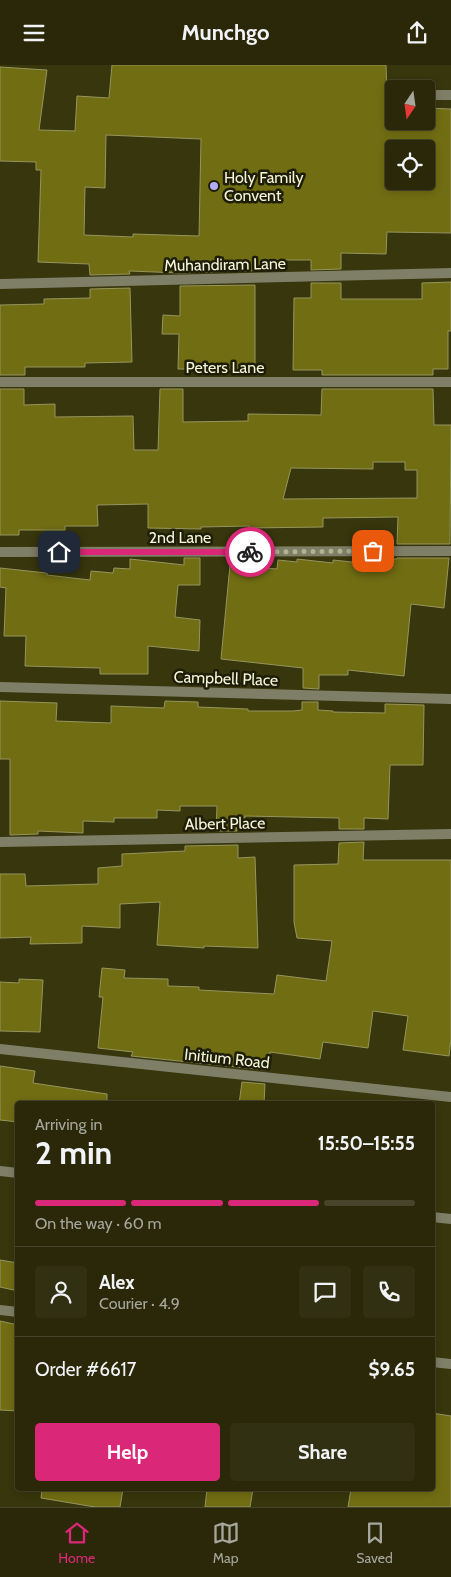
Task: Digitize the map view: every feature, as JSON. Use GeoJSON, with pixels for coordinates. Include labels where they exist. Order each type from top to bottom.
{"type":"FeatureCollection","features":[{"type":"Feature","properties":{"kind":"street"},"geometry":{"type":"LineString","coordinates":[[438,95],[451,95]]}},
{"type":"Feature","properties":{"kind":"street","name":"Muhandiram Lane"},"geometry":{"type":"LineString","coordinates":[[0,284],[451,273]]}},
{"type":"Feature","properties":{"kind":"street","name":"Peters Lane"},"geometry":{"type":"LineString","coordinates":[[0,382],[451,382]]}},
{"type":"Feature","properties":{"kind":"street","name":"2nd Lane"},"geometry":{"type":"LineString","coordinates":[[0,552],[451,551]]}},
{"type":"Feature","properties":{"kind":"street","name":"Campbell Place"},"geometry":{"type":"LineString","coordinates":[[0,687],[451,699]]}},
{"type":"Feature","properties":{"kind":"street","name":"Albert Place"},"geometry":{"type":"LineString","coordinates":[[0,842],[451,834]]}},
{"type":"Feature","properties":{"kind":"street","name":"Initium Road"},"geometry":{"type":"LineString","coordinates":[[0,1049],[451,1097]]}},
{"type":"Feature","properties":{"kind":"street"},"geometry":{"type":"LineString","coordinates":[[0,1171],[15,1173]]}},
{"type":"Feature","properties":{"kind":"street"},"geometry":{"type":"LineString","coordinates":[[435,1217],[451,1219]]}},
{"type":"Feature","properties":{"kind":"street"},"geometry":{"type":"LineString","coordinates":[[0,1310],[15,1312]]}},
{"type":"Feature","properties":{"kind":"street"},"geometry":{"type":"LineString","coordinates":[[435,1362],[451,1364]]}},
{"type":"Feature","properties":{"kind":"building"},"geometry":{"type":"Polygon","coordinates":[[[112,65],[386,65],[385,130],[435,130],[435,108],[451,109],[451,233],[387,232],[386,254],[341,253],[341,269],[311,270],[311,260],[273,260],[272,270],[180,273],[129,271],[130,274],[90,275],[89,264],[38,262],[41,170],[36,170],[36,162],[0,161],[0,67],[47,70],[39,130],[75,131],[77,96],[109,98],[112,65]],[[106,135],[105,188],[85,187],[84,235],[133,237],[133,234],[199,236],[201,139],[106,135]]]}},
{"type":"Feature","properties":{"kind":"building"},"geometry":{"type":"Polygon","coordinates":[[[451,282],[451,331],[448,331],[448,369],[433,369],[433,375],[322,375],[322,370],[293,370],[294,298],[311,298],[311,283],[341,283],[341,299],[422,299],[422,283],[451,282]]]}},
{"type":"Feature","properties":{"kind":"building"},"geometry":{"type":"Polygon","coordinates":[[[255,285],[255,370],[178,369],[179,334],[162,334],[163,315],[180,316],[180,286],[255,285]]]}},
{"type":"Feature","properties":{"kind":"building"},"geometry":{"type":"Polygon","coordinates":[[[130,288],[132,362],[85,363],[85,367],[25,367],[25,375],[0,375],[0,305],[44,304],[44,299],[90,298],[90,289],[130,288]]]}},
{"type":"Feature","properties":{"kind":"building"},"geometry":{"type":"Polygon","coordinates":[[[0,389],[24,389],[24,405],[55,404],[55,417],[133,416],[134,450],[158,450],[160,389],[183,389],[183,422],[248,421],[248,414],[321,415],[322,389],[433,389],[434,425],[451,425],[450,544],[397,544],[398,517],[323,518],[323,527],[148,528],[148,504],[97,505],[98,526],[65,526],[65,530],[19,530],[19,535],[0,535],[0,389]],[[373,462],[373,469],[291,468],[283,499],[417,498],[417,470],[405,470],[405,462],[373,462]]]}},
{"type":"Feature","properties":{"kind":"building"},"geometry":{"type":"Polygon","coordinates":[[[184,558],[200,558],[200,585],[178,585],[175,617],[200,620],[199,651],[148,646],[148,674],[100,674],[100,668],[25,666],[26,636],[4,636],[6,588],[0,587],[0,568],[90,580],[91,571],[113,573],[114,568],[130,569],[130,559],[184,565],[184,558]]]}},
{"type":"Feature","properties":{"kind":"building"},"geometry":{"type":"Polygon","coordinates":[[[371,558],[449,558],[444,608],[411,604],[404,676],[348,670],[348,675],[319,675],[319,689],[303,688],[303,668],[221,659],[230,565],[277,569],[278,560],[297,562],[297,559],[333,563],[333,560],[371,564],[371,558]]]}},
{"type":"Feature","properties":{"kind":"building"},"geometry":{"type":"Polygon","coordinates":[[[0,701],[57,703],[56,721],[111,723],[111,706],[164,708],[165,701],[198,702],[198,707],[248,709],[248,711],[302,710],[302,702],[318,702],[318,710],[333,712],[385,713],[385,704],[424,705],[423,765],[390,765],[388,819],[364,818],[364,829],[339,829],[339,818],[245,816],[245,824],[236,824],[237,831],[216,831],[217,806],[180,806],[180,811],[157,810],[157,818],[114,818],[114,822],[83,821],[83,833],[38,831],[38,834],[10,835],[10,759],[0,759],[0,701]]]}},
{"type":"Feature","properties":{"kind":"building"},"geometry":{"type":"Polygon","coordinates":[[[364,842],[363,860],[451,860],[451,1039],[449,1056],[403,1050],[408,1016],[373,1011],[368,1048],[323,1042],[320,1059],[270,1052],[270,1063],[267,1063],[266,1070],[131,1056],[133,1052],[98,1048],[103,997],[99,997],[102,968],[125,970],[124,978],[168,979],[168,986],[199,987],[199,990],[274,994],[277,975],[326,981],[332,941],[297,938],[294,922],[294,865],[338,864],[339,843],[364,842]]]}},
{"type":"Feature","properties":{"kind":"building"},"geometry":{"type":"Polygon","coordinates":[[[238,845],[238,858],[255,857],[258,948],[204,946],[204,948],[157,945],[160,902],[120,904],[120,928],[82,926],[82,943],[30,944],[31,937],[0,938],[0,874],[25,874],[26,886],[98,884],[98,868],[122,866],[122,854],[185,851],[185,846],[238,845]]]}},
{"type":"Feature","properties":{"kind":"building"},"geometry":{"type":"Polygon","coordinates":[[[19,979],[43,980],[40,1032],[0,1031],[0,982],[19,983],[19,979]]]}},
{"type":"Feature","properties":{"kind":"building"},"geometry":{"type":"Polygon","coordinates":[[[0,1066],[35,1071],[33,1083],[107,1094],[107,1101],[15,1101],[15,1122],[0,1120],[0,1066]]]}},
{"type":"Feature","properties":{"kind":"building"},"geometry":{"type":"Polygon","coordinates":[[[242,1082],[265,1084],[264,1101],[239,1101],[242,1082]]]}},
{"type":"Feature","properties":{"kind":"building"},"geometry":{"type":"Polygon","coordinates":[[[0,1260],[15,1262],[15,1290],[0,1287],[0,1260]]]}},
{"type":"Feature","properties":{"kind":"building"},"geometry":{"type":"Polygon","coordinates":[[[0,1321],[15,1324],[15,1411],[0,1410],[0,1321]]]}},
{"type":"Feature","properties":{"kind":"building"},"geometry":{"type":"Polygon","coordinates":[[[435,1413],[451,1416],[451,1507],[348,1507],[351,1491],[435,1491],[435,1413]]]}},
{"type":"Feature","properties":{"kind":"building"},"geometry":{"type":"Polygon","coordinates":[[[42,1491],[123,1491],[120,1507],[95,1507],[41,1498],[42,1491]]]}},
{"type":"Feature","properties":{"kind":"building"},"geometry":{"type":"Polygon","coordinates":[[[207,1491],[253,1491],[250,1507],[205,1507],[207,1491]]]}},
{"type":"Feature","properties":{"kind":"way so far"},"geometry":{"type":"LineString","coordinates":[[250,552],[373,551]]}},
{"type":"Feature","properties":{"kind":"place","name":"Holy Family Convent"},"geometry":{"type":"Point","coordinates":[214,186]}},
{"type":"Feature","properties":{"kind":"route"},"geometry":{"type":"LineString","coordinates":[[59,552],[250,552]]}}]}
